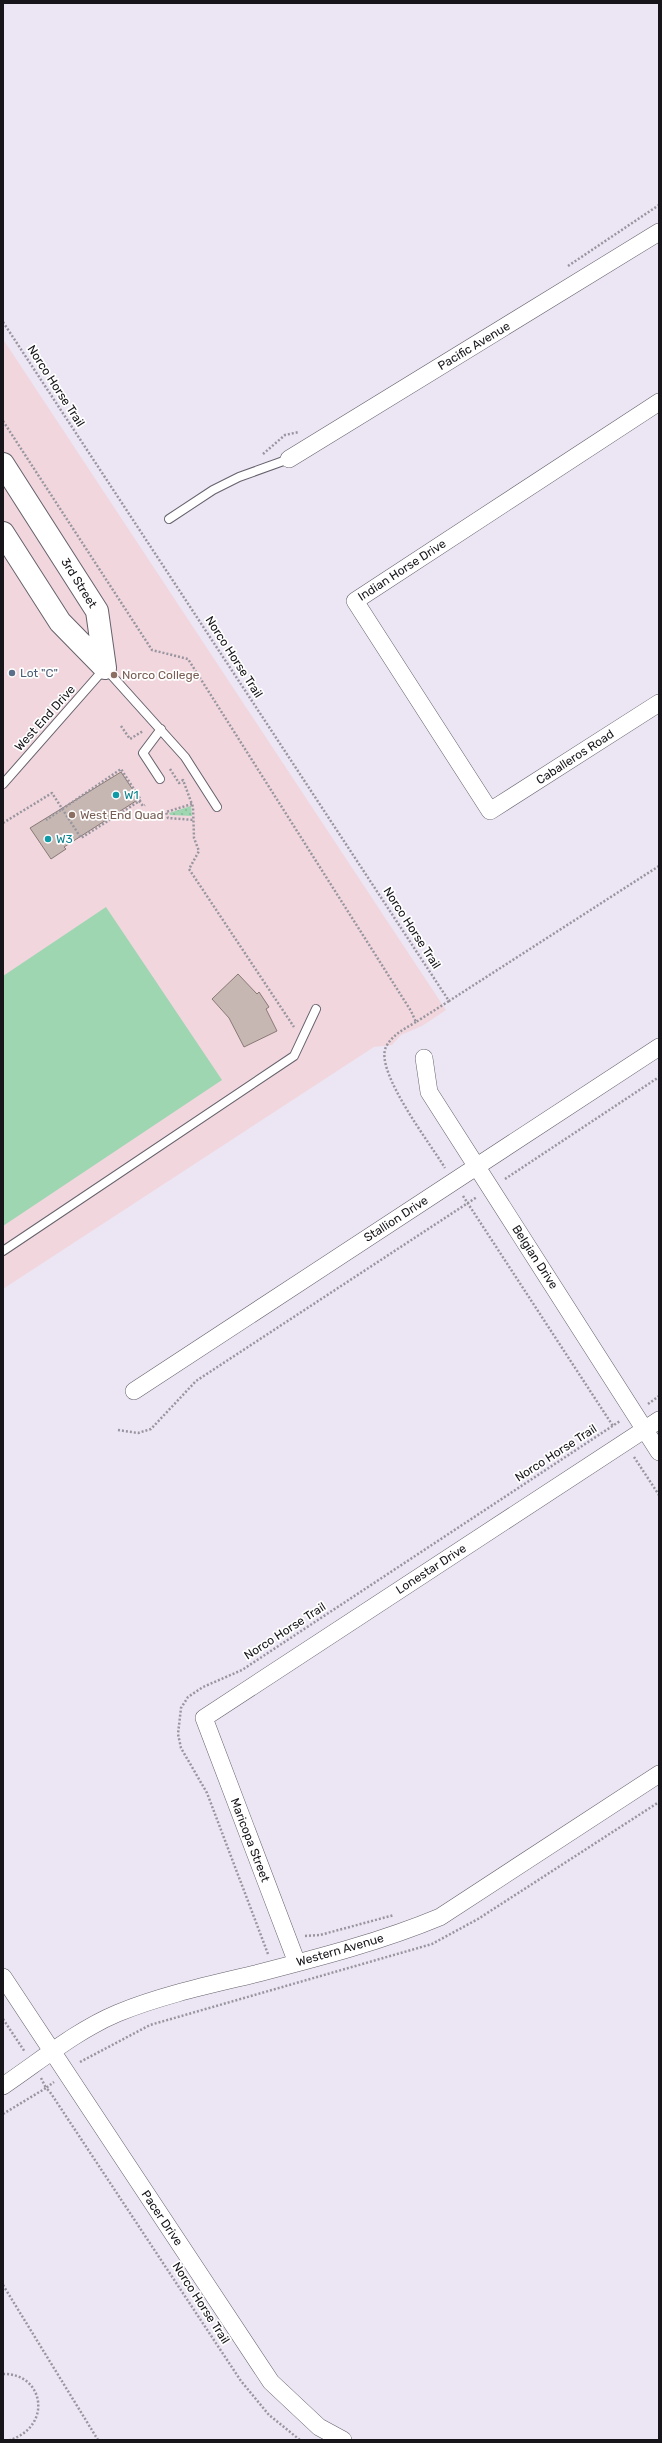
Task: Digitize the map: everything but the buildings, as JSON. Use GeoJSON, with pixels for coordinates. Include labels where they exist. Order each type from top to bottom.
{"type":"FeatureCollection","features":[{"type":"Feature","properties":{"kind":"street","name":"Pacific Avenue"},"geometry":{"type":"LineString","coordinates":[[289,459],[659,232]]}},
{"type":"Feature","properties":{"kind":"street","name":"Indian Horse Drive"},"geometry":{"type":"LineString","coordinates":[[490,811],[355,601],[659,402]]}},
{"type":"Feature","properties":{"kind":"street","name":"3rd Street"},"geometry":{"type":"LineString","coordinates":[[3,464],[97,611],[105,668]]}},
{"type":"Feature","properties":{"kind":"street"},"geometry":{"type":"LineString","coordinates":[[3,533],[60,622],[105,668]]}},
{"type":"Feature","properties":{"kind":"street","name":"Caballeros Road"},"geometry":{"type":"LineString","coordinates":[[490,811],[659,703]]}},
{"type":"Feature","properties":{"kind":"street","name":"Stallion Drive"},"geometry":{"type":"LineString","coordinates":[[134,1391],[659,1048]]}},
{"type":"Feature","properties":{"kind":"street","name":"Belgian Drive"},"geometry":{"type":"LineString","coordinates":[[424,1058],[429,1092],[659,1452]]}},
{"type":"Feature","properties":{"kind":"street","name":"Lonestar Drive"},"geometry":{"type":"LineString","coordinates":[[204,1718],[659,1420]]}},
{"type":"Feature","properties":{"kind":"street","name":"Maricopa Street"},"geometry":{"type":"LineString","coordinates":[[204,1718],[297,1963]]}},
{"type":"Feature","properties":{"kind":"street","name":"Western Avenue"},"geometry":{"type":"LineString","coordinates":[[3,2086],[89,2029],[118,2013],[177,1993],[297,1963],[403,1932],[440,1917],[659,1774]]}},
{"type":"Feature","properties":{"kind":"street","name":"Pacer Drive"},"geometry":{"type":"LineString","coordinates":[[3,1977],[271,2382],[319,2427],[343,2440]]}},
{"type":"Feature","properties":{"kind":"lane"},"geometry":{"type":"LineString","coordinates":[[169,519],[213,490],[239,477],[289,459]]}},
{"type":"Feature","properties":{"kind":"lane"},"geometry":{"type":"LineString","coordinates":[[105,668],[186,757],[218,807]]}},
{"type":"Feature","properties":{"kind":"lane","name":"West End Drive"},"geometry":{"type":"LineString","coordinates":[[3,784],[105,668]]}},
{"type":"Feature","properties":{"kind":"lane"},"geometry":{"type":"LineString","coordinates":[[160,778],[143,753],[162,729]]}},
{"type":"Feature","properties":{"kind":"lane"},"geometry":{"type":"LineString","coordinates":[[3,1250],[294,1056],[316,1009]]}},
{"type":"Feature","properties":{"kind":"path","name":"Norco Horse Trail"},"geometry":{"type":"LineString","coordinates":[[3,322],[449,1001]]}},
{"type":"Feature","properties":{"kind":"path"},"geometry":{"type":"LineString","coordinates":[[3,421],[152,650],[188,659],[416,1022]]}},
{"type":"Feature","properties":{"kind":"path"},"geometry":{"type":"LineString","coordinates":[[121,726],[130,739],[143,730],[146,735]]}},
{"type":"Feature","properties":{"kind":"path"},"geometry":{"type":"LineString","coordinates":[[168,765],[179,783],[183,780],[192,804],[194,838],[199,851],[189,869],[302,1039]]}},
{"type":"Feature","properties":{"kind":"path"},"geometry":{"type":"LineString","coordinates":[[46,820],[121,770],[141,800],[139,801],[143,806],[145,805]]}},
{"type":"Feature","properties":{"kind":"path"},"geometry":{"type":"LineString","coordinates":[[3,823],[52,793],[81,838],[139,801]]}},
{"type":"Feature","properties":{"kind":"path"},"geometry":{"type":"LineString","coordinates":[[192,804],[166,812],[168,818],[194,820]]}},
{"type":"Feature","properties":{"kind":"path","name":"Norco Horse Trail"},"geometry":{"type":"LineString","coordinates":[[659,866],[416,1022],[401,1030],[392,1038],[385,1048],[385,1064],[388,1076],[404,1104],[453,1182],[659,1495]]}},
{"type":"Feature","properties":{"kind":"path"},"geometry":{"type":"LineString","coordinates":[[118,1430],[138,1432],[151,1429],[162,1420],[196,1381],[659,1077]]}},
{"type":"Feature","properties":{"kind":"path","name":"Norco Horse Trail"},"geometry":{"type":"LineString","coordinates":[[280,1989],[207,1793],[181,1748],[178,1734],[181,1708],[188,1697],[203,1688],[242,1670],[659,1396]]}},
{"type":"Feature","properties":{"kind":"path"},"geometry":{"type":"LineString","coordinates":[[288,1939],[320,1935],[394,1914]]}},
{"type":"Feature","properties":{"kind":"path","name":"Norco Horse Trail"},"geometry":{"type":"LineString","coordinates":[[3,2114],[39,2091],[46,2088],[50,2092],[241,2381],[269,2415],[300,2440]]}},
{"type":"Feature","properties":{"kind":"path"},"geometry":{"type":"LineString","coordinates":[[3,2285],[98,2440]]}},
{"type":"Feature","properties":{"kind":"path"},"geometry":{"type":"LineString","coordinates":[[3,2374],[14,2375],[29,2384],[36,2395],[39,2406],[36,2421],[31,2428],[20,2437],[10,2440]]}},
{"type":"Feature","properties":{"kind":"shaded area","name":"Norco College"},"geometry":{"type":"Polygon","coordinates":[[[3,339],[446,1010],[422,1026],[401,1035],[392,1045],[374,1047],[3,1289],[3,339]]]}},
{"type":"Feature","properties":{"kind":"green space"},"geometry":{"type":"Polygon","coordinates":[[[191,806],[192,816],[170,815],[169,813],[191,806]]]}},
{"type":"Feature","properties":{"kind":"green space"},"geometry":{"type":"Polygon","coordinates":[[[106,907],[222,1080],[3,1226],[3,976],[106,907]]]}},
{"type":"Feature","properties":{"kind":"place","name":"Lot \"C\""},"geometry":{"type":"Point","coordinates":[12,673]}},
{"type":"Feature","properties":{"kind":"place","name":"Norco College"},"geometry":{"type":"Point","coordinates":[114,675]}},
{"type":"Feature","properties":{"kind":"place","name":"W1"},"geometry":{"type":"Point","coordinates":[116,795]}},
{"type":"Feature","properties":{"kind":"place","name":"West End Quad"},"geometry":{"type":"Point","coordinates":[72,815]}},
{"type":"Feature","properties":{"kind":"place","name":"W3"},"geometry":{"type":"Point","coordinates":[48,839]}}]}
